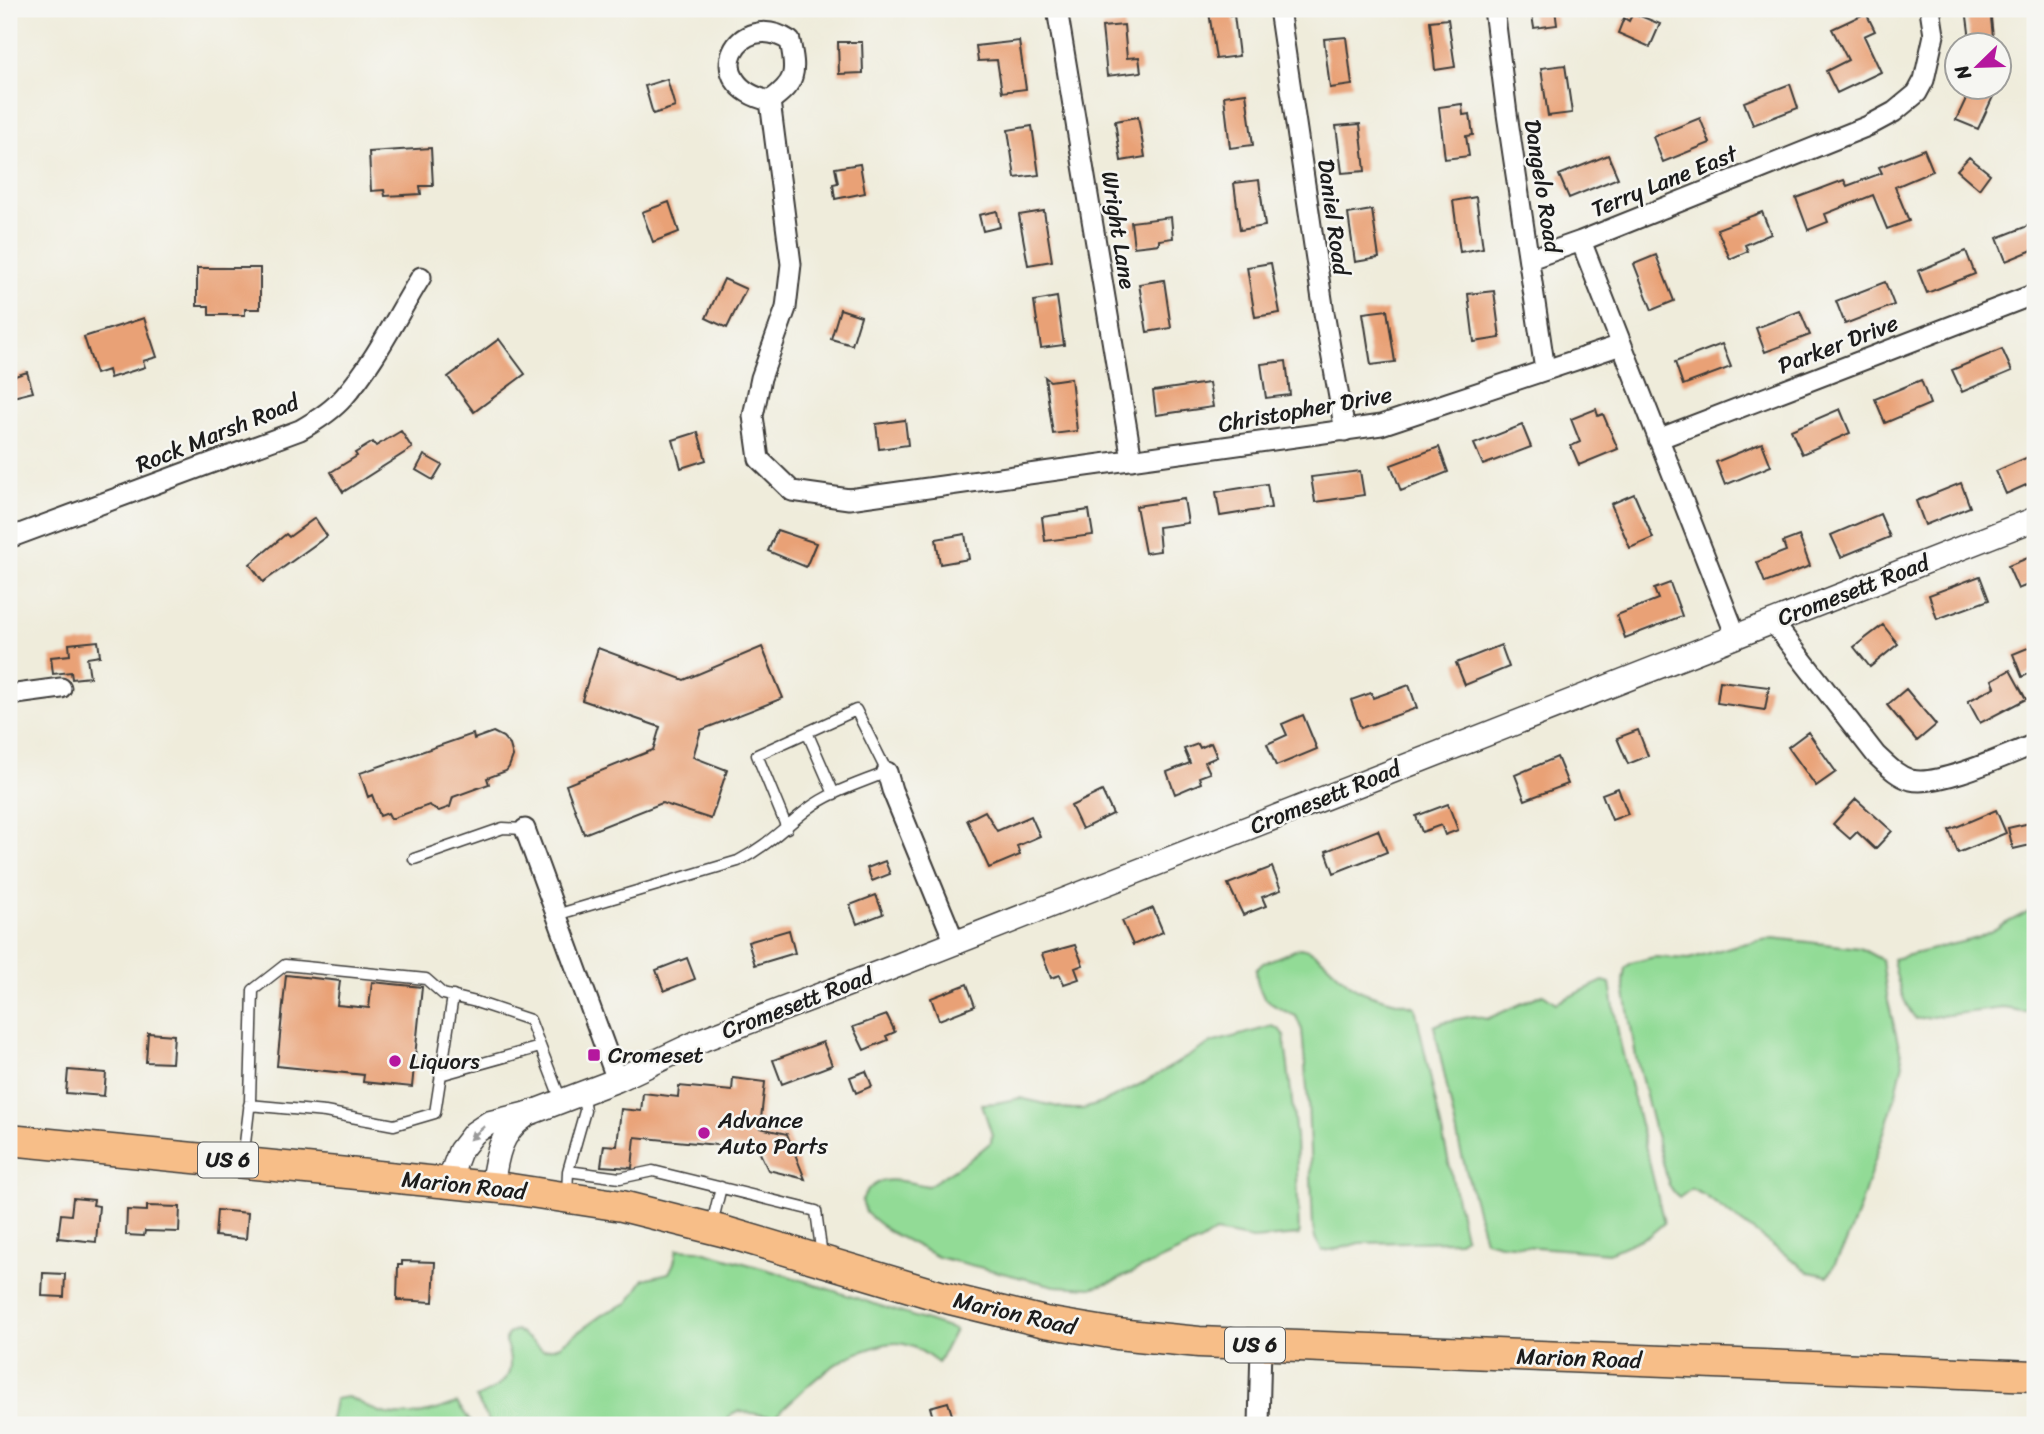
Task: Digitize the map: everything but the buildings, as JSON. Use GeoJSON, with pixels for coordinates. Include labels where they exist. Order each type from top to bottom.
{"type":"FeatureCollection","features":[{"type":"Feature","properties":{"kind":"main road","name":"Marion Road"},"geometry":{"type":"LineString","coordinates":[[9,1140],[492,1187],[567,1184],[622,1206],[711,1228],[950,1299],[1045,1322],[1117,1334],[1261,1345],[2035,1376]]}},
{"type":"Feature","properties":{"kind":"street","name":"Wright Lane"},"geometry":{"type":"LineString","coordinates":[[1058,9],[1132,460]]}},
{"type":"Feature","properties":{"kind":"street","name":"Daniel Road"},"geometry":{"type":"LineString","coordinates":[[1279,9],[1324,313],[1345,431]]}},
{"type":"Feature","properties":{"kind":"street","name":"Dangelo Road"},"geometry":{"type":"LineString","coordinates":[[1494,9],[1545,370]]}},
{"type":"Feature","properties":{"kind":"street","name":"Terry Lane East"},"geometry":{"type":"LineString","coordinates":[[1736,636],[1581,241],[1868,126],[1894,112],[1917,93],[1924,80],[1934,35],[1930,9]]}},
{"type":"Feature","properties":{"kind":"street","name":"Christopher Drive"},"geometry":{"type":"LineString","coordinates":[[770,101],[791,264],[786,308],[761,378],[753,416],[760,458],[792,491],[849,499],[1381,425],[1621,345]]}},
{"type":"Feature","properties":{"kind":"street"},"geometry":{"type":"LineString","coordinates":[[1530,259],[1581,241]]}},
{"type":"Feature","properties":{"kind":"street","name":"Rock Marsh Road"},"geometry":{"type":"LineString","coordinates":[[9,538],[300,430],[343,399],[421,277]]}},
{"type":"Feature","properties":{"kind":"street","name":"Parker Drive"},"geometry":{"type":"LineString","coordinates":[[1658,439],[2035,294]]}},
{"type":"Feature","properties":{"kind":"street","name":"Cromesett Road"},"geometry":{"type":"LineString","coordinates":[[530,1113],[617,1080],[704,1039],[2035,519]]}},
{"type":"Feature","properties":{"kind":"street"},"geometry":{"type":"LineString","coordinates":[[1772,621],[1877,755],[1897,774],[1913,781],[1938,780],[2035,744]]}},
{"type":"Feature","properties":{"kind":"street"},"geometry":{"type":"LineString","coordinates":[[9,695],[61,688]]}},
{"type":"Feature","properties":{"kind":"street"},"geometry":{"type":"LineString","coordinates":[[887,772],[955,943]]}},
{"type":"Feature","properties":{"kind":"street"},"geometry":{"type":"LineString","coordinates":[[525,829],[617,1080]]}},
{"type":"Feature","properties":{"kind":"street"},"geometry":{"type":"LineString","coordinates":[[448,1183],[460,1150],[474,1133],[489,1123],[530,1113]]}},
{"type":"Feature","properties":{"kind":"street"},"geometry":{"type":"LineString","coordinates":[[492,1187],[497,1153],[507,1130],[530,1113]]}},
{"type":"Feature","properties":{"kind":"street"},"geometry":{"type":"LineString","coordinates":[[1259,1425],[1261,1345]]}},
{"type":"Feature","properties":{"kind":"lane"},"geometry":{"type":"LineString","coordinates":[[556,915],[738,861],[760,850],[787,828],[809,808],[834,794],[887,772],[856,710],[757,755],[787,828]]}},
{"type":"Feature","properties":{"kind":"lane"},"geometry":{"type":"LineString","coordinates":[[807,732],[834,794]]}},
{"type":"Feature","properties":{"kind":"lane"},"geometry":{"type":"LineString","coordinates":[[414,859],[503,828],[525,829]]}},
{"type":"Feature","properties":{"kind":"lane"},"geometry":{"type":"LineString","coordinates":[[242,1162],[249,1105],[253,990],[285,965],[426,979],[443,994],[530,1020],[561,1101]]}},
{"type":"Feature","properties":{"kind":"lane"},"geometry":{"type":"LineString","coordinates":[[249,1105],[325,1112],[394,1125],[435,1113],[453,996]]}},
{"type":"Feature","properties":{"kind":"lane"},"geometry":{"type":"LineString","coordinates":[[440,1074],[540,1048]]}},
{"type":"Feature","properties":{"kind":"lane"},"geometry":{"type":"LineString","coordinates":[[583,1092],[585,1111],[567,1184],[653,1171],[816,1211],[823,1260]]}},
{"type":"Feature","properties":{"kind":"lane"},"geometry":{"type":"LineString","coordinates":[[711,1228],[721,1187]]}},
{"type":"Feature","properties":{"kind":"green space"},"geometry":{"type":"Polygon","coordinates":[[[2035,908],[2035,1013],[2003,1008],[1916,1019],[1904,999],[1893,959],[1978,938],[2035,908]]]}},
{"type":"Feature","properties":{"kind":"green space"},"geometry":{"type":"Polygon","coordinates":[[[1773,938],[1860,948],[1882,960],[1888,1001],[1903,1063],[1895,1098],[1858,1213],[1828,1276],[1809,1272],[1704,1195],[1691,1189],[1679,1198],[1669,1186],[1636,1057],[1623,981],[1625,968],[1631,963],[1654,957],[1689,959],[1773,938]]]}},
{"type":"Feature","properties":{"kind":"green space"},"geometry":{"type":"Polygon","coordinates":[[[1300,948],[1316,954],[1357,989],[1415,1007],[1465,1237],[1459,1241],[1359,1243],[1322,1251],[1313,1228],[1302,1030],[1296,1016],[1263,996],[1256,970],[1263,963],[1300,948]]]}},
{"type":"Feature","properties":{"kind":"green space"},"geometry":{"type":"Polygon","coordinates":[[[1603,981],[1610,983],[1619,1038],[1664,1223],[1650,1235],[1609,1253],[1500,1244],[1485,1240],[1460,1148],[1434,1026],[1473,1016],[1487,1019],[1543,994],[1556,1003],[1603,981]]]}},
{"type":"Feature","properties":{"kind":"green space"},"geometry":{"type":"Polygon","coordinates":[[[1273,1026],[1284,1036],[1288,1066],[1296,1137],[1299,1235],[1253,1239],[1215,1232],[1202,1241],[1114,1281],[1091,1288],[1055,1286],[938,1257],[888,1231],[866,1213],[862,1200],[868,1191],[882,1181],[928,1186],[991,1142],[992,1135],[982,1104],[1020,1098],[1067,1109],[1083,1109],[1145,1082],[1211,1043],[1273,1026]]]}},
{"type":"Feature","properties":{"kind":"green space"},"geometry":{"type":"Polygon","coordinates":[[[677,1249],[698,1250],[779,1273],[955,1330],[938,1363],[918,1349],[900,1343],[872,1348],[830,1368],[774,1417],[739,1411],[731,1414],[726,1425],[491,1425],[476,1398],[495,1388],[507,1377],[510,1362],[505,1341],[508,1334],[516,1330],[543,1350],[557,1347],[605,1313],[628,1303],[644,1279],[669,1273],[677,1249]]]}},
{"type":"Feature","properties":{"kind":"green space"},"geometry":{"type":"Polygon","coordinates":[[[347,1397],[377,1411],[397,1415],[428,1412],[457,1403],[473,1425],[330,1425],[335,1399],[347,1397]]]}},
{"type":"Feature","properties":{"kind":"place","name":"Cromeset"},"geometry":{"type":"Point","coordinates":[594,1055]}},
{"type":"Feature","properties":{"kind":"place","name":"Liquors"},"geometry":{"type":"Point","coordinates":[395,1061]}},
{"type":"Feature","properties":{"kind":"place","name":"Advance Auto Parts"},"geometry":{"type":"Point","coordinates":[704,1133]}}]}
